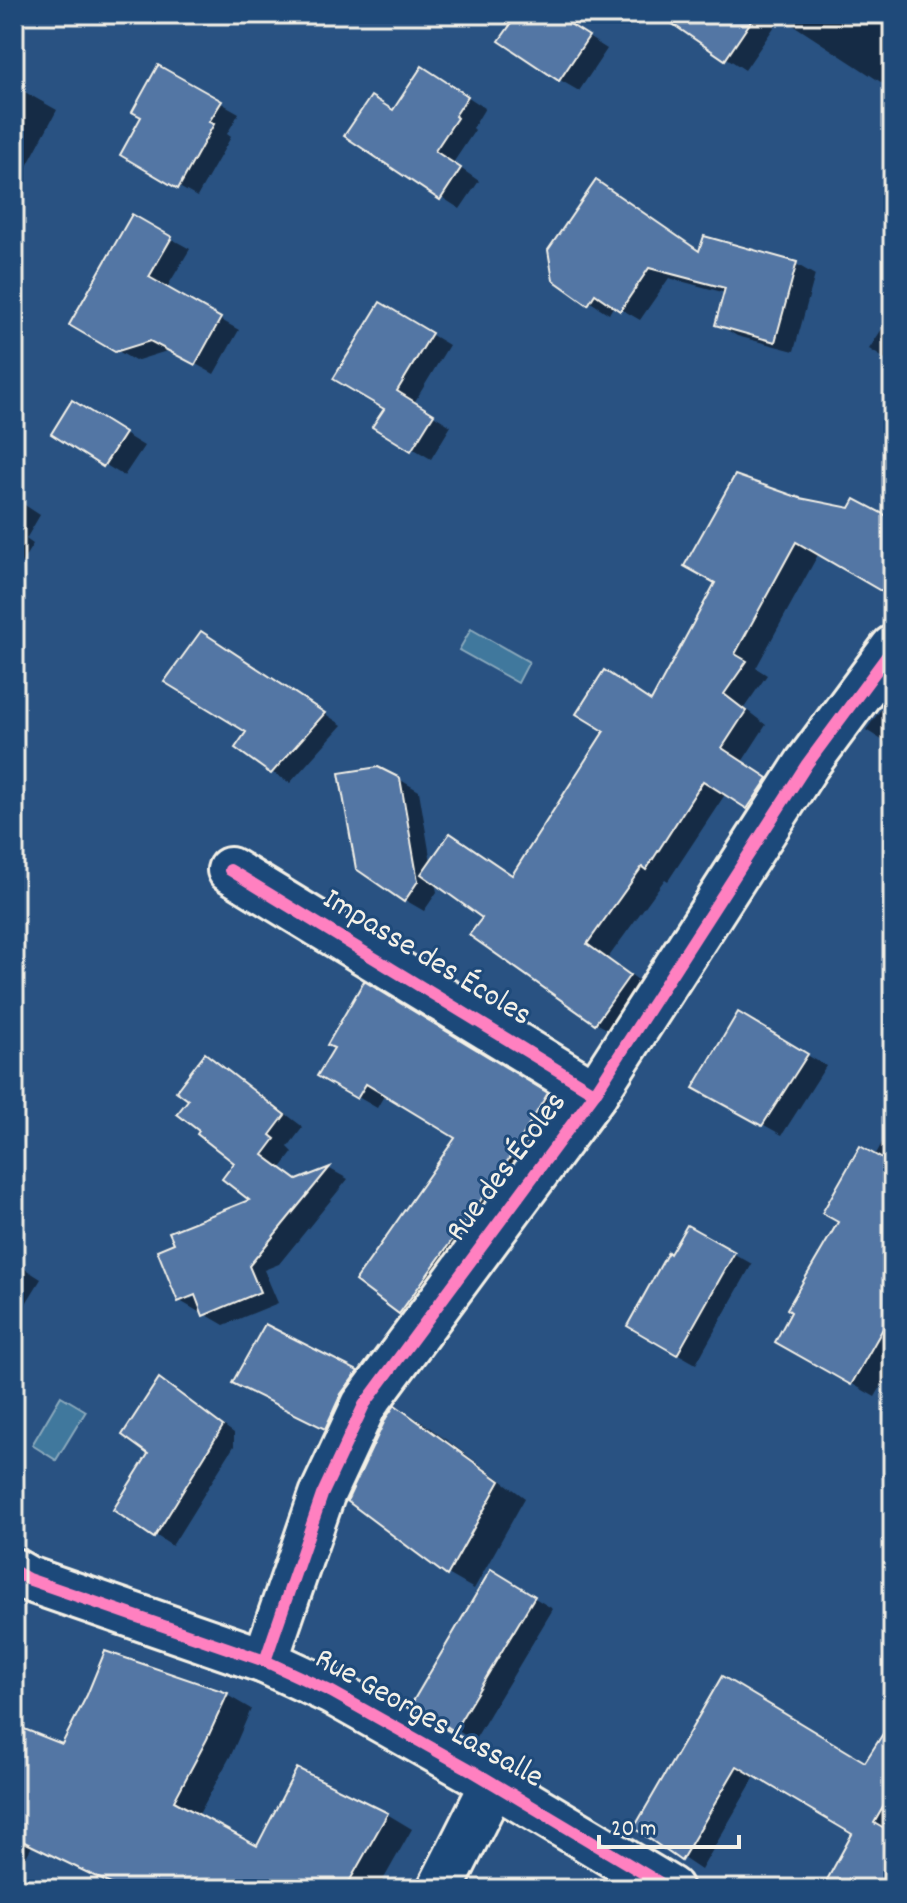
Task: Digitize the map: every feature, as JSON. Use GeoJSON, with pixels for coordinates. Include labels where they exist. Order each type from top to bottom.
{"type":"FeatureCollection","features":[{"type":"Feature","properties":{"kind":"street","name":"Rue des Écoles"},"geometry":{"type":"LineString","coordinates":[[265,1661],[322,1495],[364,1405],[595,1093],[807,764],[893,648]]}},
{"type":"Feature","properties":{"kind":"street","name":"Impasse des Écoles"},"geometry":{"type":"LineString","coordinates":[[230,870],[595,1093]]}},
{"type":"Feature","properties":{"kind":"street","name":"Rue Georges Lassalle"},"geometry":{"type":"LineString","coordinates":[[21,1575],[265,1661],[332,1692],[670,1889]]}},
{"type":"Feature","properties":{"kind":"street"},"geometry":{"type":"LineString","coordinates":[[440,1889],[493,1784]]}},
{"type":"Feature","properties":{"kind":"water"},"geometry":{"type":"Polygon","coordinates":[[[471,629],[529,662],[518,683],[459,650],[471,629]]]}},
{"type":"Feature","properties":{"kind":"water"},"geometry":{"type":"Polygon","coordinates":[[[61,1396],[86,1411],[56,1460],[32,1445],[61,1396]]]}},
{"type":"Feature","properties":{"kind":"building"},"geometry":{"type":"Polygon","coordinates":[[[518,14],[554,14],[589,36],[559,81],[499,41],[518,14]]]}},
{"type":"Feature","properties":{"kind":"building"},"geometry":{"type":"Polygon","coordinates":[[[658,14],[756,14],[725,60],[658,14]]]}},
{"type":"Feature","properties":{"kind":"building"},"geometry":{"type":"Polygon","coordinates":[[[158,65],[222,101],[209,122],[214,124],[178,189],[120,155],[141,117],[132,112],[158,65]]]}},
{"type":"Feature","properties":{"kind":"building"},"geometry":{"type":"Polygon","coordinates":[[[422,66],[468,96],[435,151],[461,168],[440,200],[344,136],[371,96],[393,110],[422,66]]]}},
{"type":"Feature","properties":{"kind":"building"},"geometry":{"type":"Polygon","coordinates":[[[596,180],[699,251],[704,236],[797,262],[775,342],[715,325],[725,288],[649,268],[620,311],[595,294],[588,305],[553,280],[548,250],[596,180]]]}},
{"type":"Feature","properties":{"kind":"building"},"geometry":{"type":"Polygon","coordinates":[[[132,214],[172,237],[149,277],[221,318],[195,365],[150,341],[115,352],[69,325],[132,214]]]}},
{"type":"Feature","properties":{"kind":"building"},"geometry":{"type":"Polygon","coordinates":[[[380,302],[432,333],[397,391],[434,414],[411,451],[372,427],[384,409],[333,379],[380,302]]]}},
{"type":"Feature","properties":{"kind":"building"},"geometry":{"type":"Polygon","coordinates":[[[72,400],[125,433],[103,467],[51,434],[72,400]]]}},
{"type":"Feature","properties":{"kind":"building"},"geometry":{"type":"Polygon","coordinates":[[[735,475],[800,498],[850,508],[855,499],[893,519],[893,598],[796,542],[735,654],[747,661],[724,694],[746,711],[722,748],[768,778],[747,809],[703,781],[646,870],[642,867],[587,944],[630,975],[595,1024],[469,935],[482,918],[421,874],[450,833],[512,875],[604,731],[576,714],[604,670],[651,701],[715,583],[684,566],[735,475]]]}},
{"type":"Feature","properties":{"kind":"building"},"geometry":{"type":"Polygon","coordinates":[[[201,631],[325,713],[271,774],[235,748],[246,732],[164,682],[201,631]]]}},
{"type":"Feature","properties":{"kind":"building"},"geometry":{"type":"Polygon","coordinates":[[[378,767],[400,778],[418,881],[404,902],[356,869],[339,773],[378,767]]]}},
{"type":"Feature","properties":{"kind":"building"},"geometry":{"type":"Polygon","coordinates":[[[364,981],[548,1093],[501,1172],[399,1314],[355,1281],[455,1138],[366,1084],[357,1099],[317,1076],[334,1048],[327,1045],[364,981]]]}},
{"type":"Feature","properties":{"kind":"building"},"geometry":{"type":"Polygon","coordinates":[[[738,1012],[808,1054],[762,1126],[693,1088],[738,1012]]]}},
{"type":"Feature","properties":{"kind":"building"},"geometry":{"type":"Polygon","coordinates":[[[205,1053],[285,1115],[270,1135],[275,1139],[263,1155],[297,1180],[330,1167],[249,1266],[260,1292],[203,1316],[195,1295],[178,1302],[157,1250],[174,1243],[169,1232],[249,1200],[222,1179],[234,1163],[177,1114],[188,1100],[176,1091],[205,1053]]]}},
{"type":"Feature","properties":{"kind":"building"},"geometry":{"type":"Polygon","coordinates":[[[860,1146],[893,1165],[893,1311],[851,1385],[775,1342],[791,1312],[787,1309],[838,1222],[822,1213],[860,1146]]]}},
{"type":"Feature","properties":{"kind":"building"},"geometry":{"type":"Polygon","coordinates":[[[687,1225],[735,1252],[677,1355],[627,1326],[668,1252],[670,1254],[687,1225]]]}},
{"type":"Feature","properties":{"kind":"building"},"geometry":{"type":"Polygon","coordinates":[[[265,1324],[358,1371],[341,1394],[325,1429],[232,1383],[265,1324]]]}},
{"type":"Feature","properties":{"kind":"building"},"geometry":{"type":"Polygon","coordinates":[[[159,1378],[223,1426],[154,1538],[113,1510],[148,1454],[122,1435],[159,1378]]]}},
{"type":"Feature","properties":{"kind":"building"},"geometry":{"type":"Polygon","coordinates":[[[395,1405],[500,1481],[447,1576],[347,1501],[395,1405]]]}},
{"type":"Feature","properties":{"kind":"building"},"geometry":{"type":"Polygon","coordinates":[[[491,1569],[535,1596],[454,1731],[412,1703],[491,1569]]]}},
{"type":"Feature","properties":{"kind":"building"},"geometry":{"type":"Polygon","coordinates":[[[105,1651],[228,1693],[174,1801],[257,1846],[297,1768],[388,1813],[345,1889],[121,1889],[14,1837],[14,1725],[62,1744],[105,1651]]]}},
{"type":"Feature","properties":{"kind":"building"},"geometry":{"type":"Polygon","coordinates":[[[722,1676],[865,1762],[893,1718],[893,1790],[874,1823],[893,1834],[893,1889],[822,1889],[852,1834],[737,1766],[681,1861],[634,1828],[722,1676]]]}},
{"type":"Feature","properties":{"kind":"cycle path"},"geometry":{"type":"LineString","coordinates":[[265,1661],[322,1495],[364,1405],[595,1093],[807,764],[893,648]]}},
{"type":"Feature","properties":{"kind":"cycle path"},"geometry":{"type":"LineString","coordinates":[[230,870],[595,1093]]}},
{"type":"Feature","properties":{"kind":"cycle path"},"geometry":{"type":"LineString","coordinates":[[14,1571],[28,1579],[265,1661],[332,1692],[471,1770],[670,1889]]}}]}
